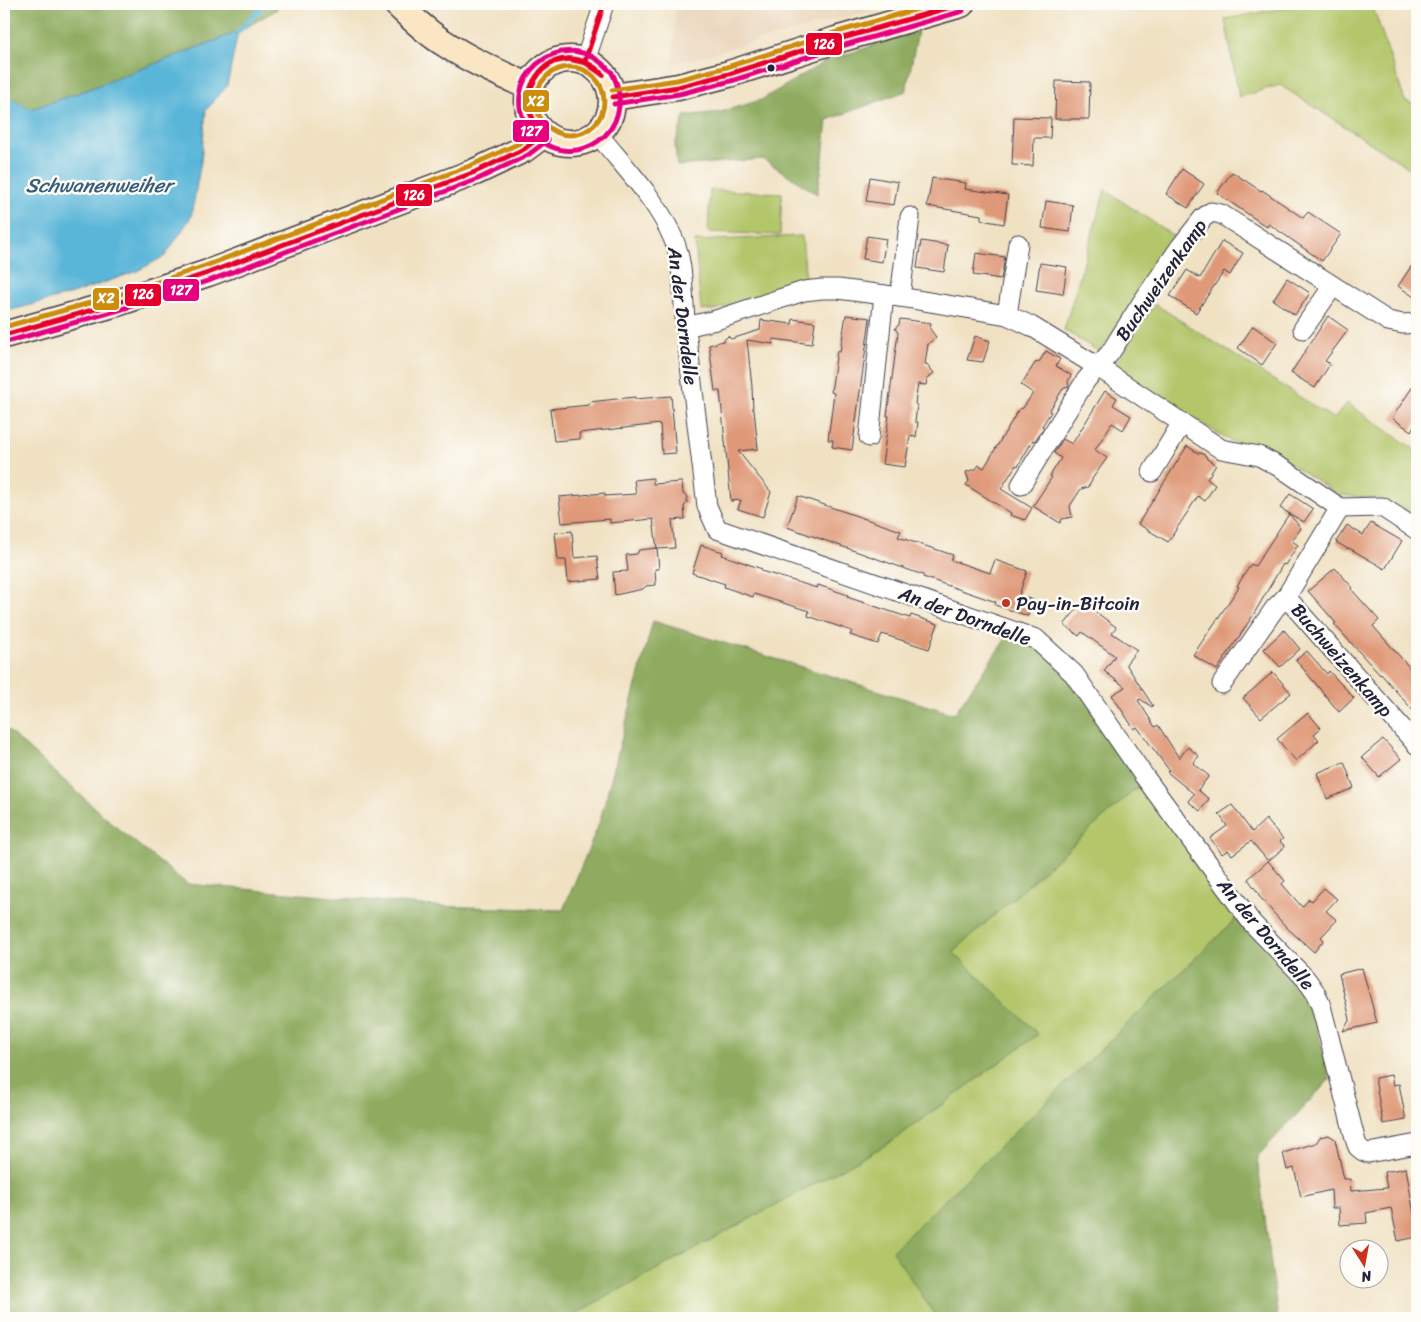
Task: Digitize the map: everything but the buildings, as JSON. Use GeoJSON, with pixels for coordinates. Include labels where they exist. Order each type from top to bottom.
{"type":"FeatureCollection","features":[{"type":"Feature","properties":{"kind":"street"},"geometry":{"type":"LineString","coordinates":[[397,4],[443,42],[476,62],[530,87]]}},
{"type":"Feature","properties":{"kind":"street"},"geometry":{"type":"LineString","coordinates":[[585,61],[604,4]]}},
{"type":"Feature","properties":{"kind":"street"},"geometry":{"type":"LineString","coordinates":[[613,97],[678,87],[730,74],[836,40],[961,4]]}},
{"type":"Feature","properties":{"kind":"street"},"geometry":{"type":"LineString","coordinates":[[572,58],[585,61],[596,66],[610,85],[613,97],[612,110],[606,123],[597,133],[585,141],[571,143],[556,141],[544,134],[535,125],[529,113],[527,100],[530,87],[536,75],[546,66],[558,60],[572,58]]}},
{"type":"Feature","properties":{"kind":"street","name":"An der Dorndelle"},"geometry":{"type":"LineString","coordinates":[[597,133],[662,214],[674,240],[680,261],[707,506],[716,529],[1036,639],[1074,674],[1144,776],[1252,923],[1306,979],[1315,992],[1321,1006],[1358,1147],[1363,1152],[1368,1153],[1417,1144]]}},
{"type":"Feature","properties":{"kind":"street"},"geometry":{"type":"LineString","coordinates":[[4,335],[117,303],[208,273],[475,172],[524,149],[544,134]]}},
{"type":"Feature","properties":{"kind":"street","name":"Buchweizenkamp"},"geometry":{"type":"LineString","coordinates":[[1021,485],[1086,380],[1110,353],[1181,246],[1203,218],[1211,212],[1221,214],[1388,321],[1403,324],[1417,323]]}},
{"type":"Feature","properties":{"kind":"street"},"geometry":{"type":"LineString","coordinates":[[869,437],[892,296],[910,217]]}},
{"type":"Feature","properties":{"kind":"street"},"geometry":{"type":"LineString","coordinates":[[1007,315],[1018,244]]}},
{"type":"Feature","properties":{"kind":"street"},"geometry":{"type":"LineString","coordinates":[[1303,329],[1333,286]]}},
{"type":"Feature","properties":{"kind":"street"},"geometry":{"type":"LineString","coordinates":[[686,327],[716,320],[804,291],[822,288],[892,296],[1007,315],[1032,326],[1098,367],[1221,449],[1258,456],[1283,469],[1340,508],[1382,507],[1417,530]]}},
{"type":"Feature","properties":{"kind":"street"},"geometry":{"type":"LineString","coordinates":[[1152,472],[1182,423]]}},
{"type":"Feature","properties":{"kind":"street","name":"Buchweizenkamp"},"geometry":{"type":"LineString","coordinates":[[1222,684],[1275,608],[1286,597],[1340,508]]}},
{"type":"Feature","properties":{"kind":"street","name":"Buchweizenkamp"},"geometry":{"type":"LineString","coordinates":[[1286,597],[1417,745]]}},
{"type":"Feature","properties":{"kind":"shaded area"},"geometry":{"type":"Polygon","coordinates":[[[676,4],[893,4],[673,64],[676,4]]]}},
{"type":"Feature","properties":{"kind":"green space"},"geometry":{"type":"Polygon","coordinates":[[[4,4],[278,4],[276,10],[238,32],[31,109],[7,96],[4,90],[4,4]]]}},
{"type":"Feature","properties":{"kind":"green space"},"geometry":{"type":"Polygon","coordinates":[[[1306,4],[1372,4],[1405,101],[1417,105],[1417,171],[1280,85],[1239,97],[1225,19],[1306,4]]]}},
{"type":"Feature","properties":{"kind":"green space"},"geometry":{"type":"Polygon","coordinates":[[[918,31],[906,91],[827,120],[817,194],[763,159],[677,166],[675,145],[684,116],[720,112],[761,100],[826,61],[918,31]]]}},
{"type":"Feature","properties":{"kind":"green space"},"geometry":{"type":"Polygon","coordinates":[[[710,190],[782,193],[780,235],[708,232],[710,190]]]}},
{"type":"Feature","properties":{"kind":"green space"},"geometry":{"type":"Polygon","coordinates":[[[1105,190],[1178,239],[1099,352],[1064,330],[1105,190]]]}},
{"type":"Feature","properties":{"kind":"green space"},"geometry":{"type":"Polygon","coordinates":[[[802,236],[806,282],[715,310],[701,310],[695,241],[802,236]]]}},
{"type":"Feature","properties":{"kind":"green space"},"geometry":{"type":"Polygon","coordinates":[[[1155,304],[1334,419],[1347,403],[1417,451],[1417,521],[1380,499],[1339,495],[1269,450],[1230,441],[1113,367],[1155,304]]]}},
{"type":"Feature","properties":{"kind":"green space"},"geometry":{"type":"Polygon","coordinates":[[[653,621],[954,714],[1011,631],[1074,674],[1142,783],[953,952],[1038,1034],[891,1142],[567,1318],[4,1318],[4,727],[122,832],[187,884],[434,906],[563,910],[599,824],[653,621]]]}},
{"type":"Feature","properties":{"kind":"green space"},"geometry":{"type":"Polygon","coordinates":[[[1142,783],[1239,916],[893,1251],[937,1318],[567,1318],[891,1142],[1038,1034],[952,953],[1142,783]]]}},
{"type":"Feature","properties":{"kind":"green space"},"geometry":{"type":"Polygon","coordinates":[[[1239,916],[1310,1000],[1330,1079],[1257,1157],[1278,1318],[937,1318],[892,1251],[1239,916]]]}},
{"type":"Feature","properties":{"kind":"water","name":"Schwanenweiher"},"geometry":{"type":"Polygon","coordinates":[[[238,32],[227,86],[206,110],[201,161],[191,217],[165,256],[137,271],[72,294],[4,312],[4,90],[7,96],[31,109],[238,32]]]}},
{"type":"Feature","properties":{"kind":"waterway"},"geometry":{"type":"LineString","coordinates":[[238,32],[265,4]]}},
{"type":"Feature","properties":{"kind":"transit line","name":"126"},"geometry":{"type":"LineString","coordinates":[[585,61],[604,4]]}},
{"type":"Feature","properties":{"kind":"transit line","name":"X2"},"geometry":{"type":"LineString","coordinates":[[612,90],[677,80],[727,67],[834,33],[935,4]]}},
{"type":"Feature","properties":{"kind":"transit line","name":"126"},"geometry":{"type":"LineString","coordinates":[[613,97],[678,87],[729,74],[836,40],[961,4]]}},
{"type":"Feature","properties":{"kind":"transit line","name":"127"},"geometry":{"type":"LineString","coordinates":[[614,104],[679,94],[731,81],[838,47],[963,11]]}},
{"type":"Feature","properties":{"kind":"transit line","name":"127"},"geometry":{"type":"LineString","coordinates":[[608,69],[590,55],[571,51],[552,55],[537,64],[526,78],[520,95],[522,114],[532,132],[548,145],[565,150],[582,149],[598,141],[611,129],[618,112],[619,93],[611,71]]}},
{"type":"Feature","properties":{"kind":"transit line","name":"126"},"geometry":{"type":"LineString","coordinates":[[534,81],[548,65],[567,59],[586,63],[603,75]]}},
{"type":"Feature","properties":{"kind":"transit line","name":"126"},"geometry":{"type":"LineString","coordinates":[[534,81],[541,71],[553,62],[569,59],[586,63],[603,75]]}},
{"type":"Feature","properties":{"kind":"transit line","name":"X2"},"geometry":{"type":"LineString","coordinates":[[570,67],[583,69],[594,77],[602,88],[604,101],[602,114],[594,125],[583,133],[570,135],[557,133],[546,125],[538,114],[536,101],[538,88],[546,77],[557,69],[570,67]]}},
{"type":"Feature","properties":{"kind":"transit line","name":"126"},"geometry":{"type":"LineString","coordinates":[[533,119],[529,110],[528,100],[534,81]]}},
{"type":"Feature","properties":{"kind":"transit line","name":"126"},"geometry":{"type":"LineString","coordinates":[[533,119],[529,100],[530,90],[534,81]]}},
{"type":"Feature","properties":{"kind":"transit line","name":"X2"},"geometry":{"type":"LineString","coordinates":[[4,327],[115,296],[205,266],[472,165],[520,143],[540,128]]}},
{"type":"Feature","properties":{"kind":"transit line","name":"126"},"geometry":{"type":"LineString","coordinates":[[4,335],[117,303],[208,273],[475,172],[524,149],[544,134]]}},
{"type":"Feature","properties":{"kind":"transit line","name":"127"},"geometry":{"type":"LineString","coordinates":[[6,342],[119,310],[211,280],[478,179],[528,155],[548,140]]}},
{"type":"Feature","properties":{"kind":"place","name":"Pay-in-Bitcoin"},"geometry":{"type":"Point","coordinates":[1006,603]}}]}
